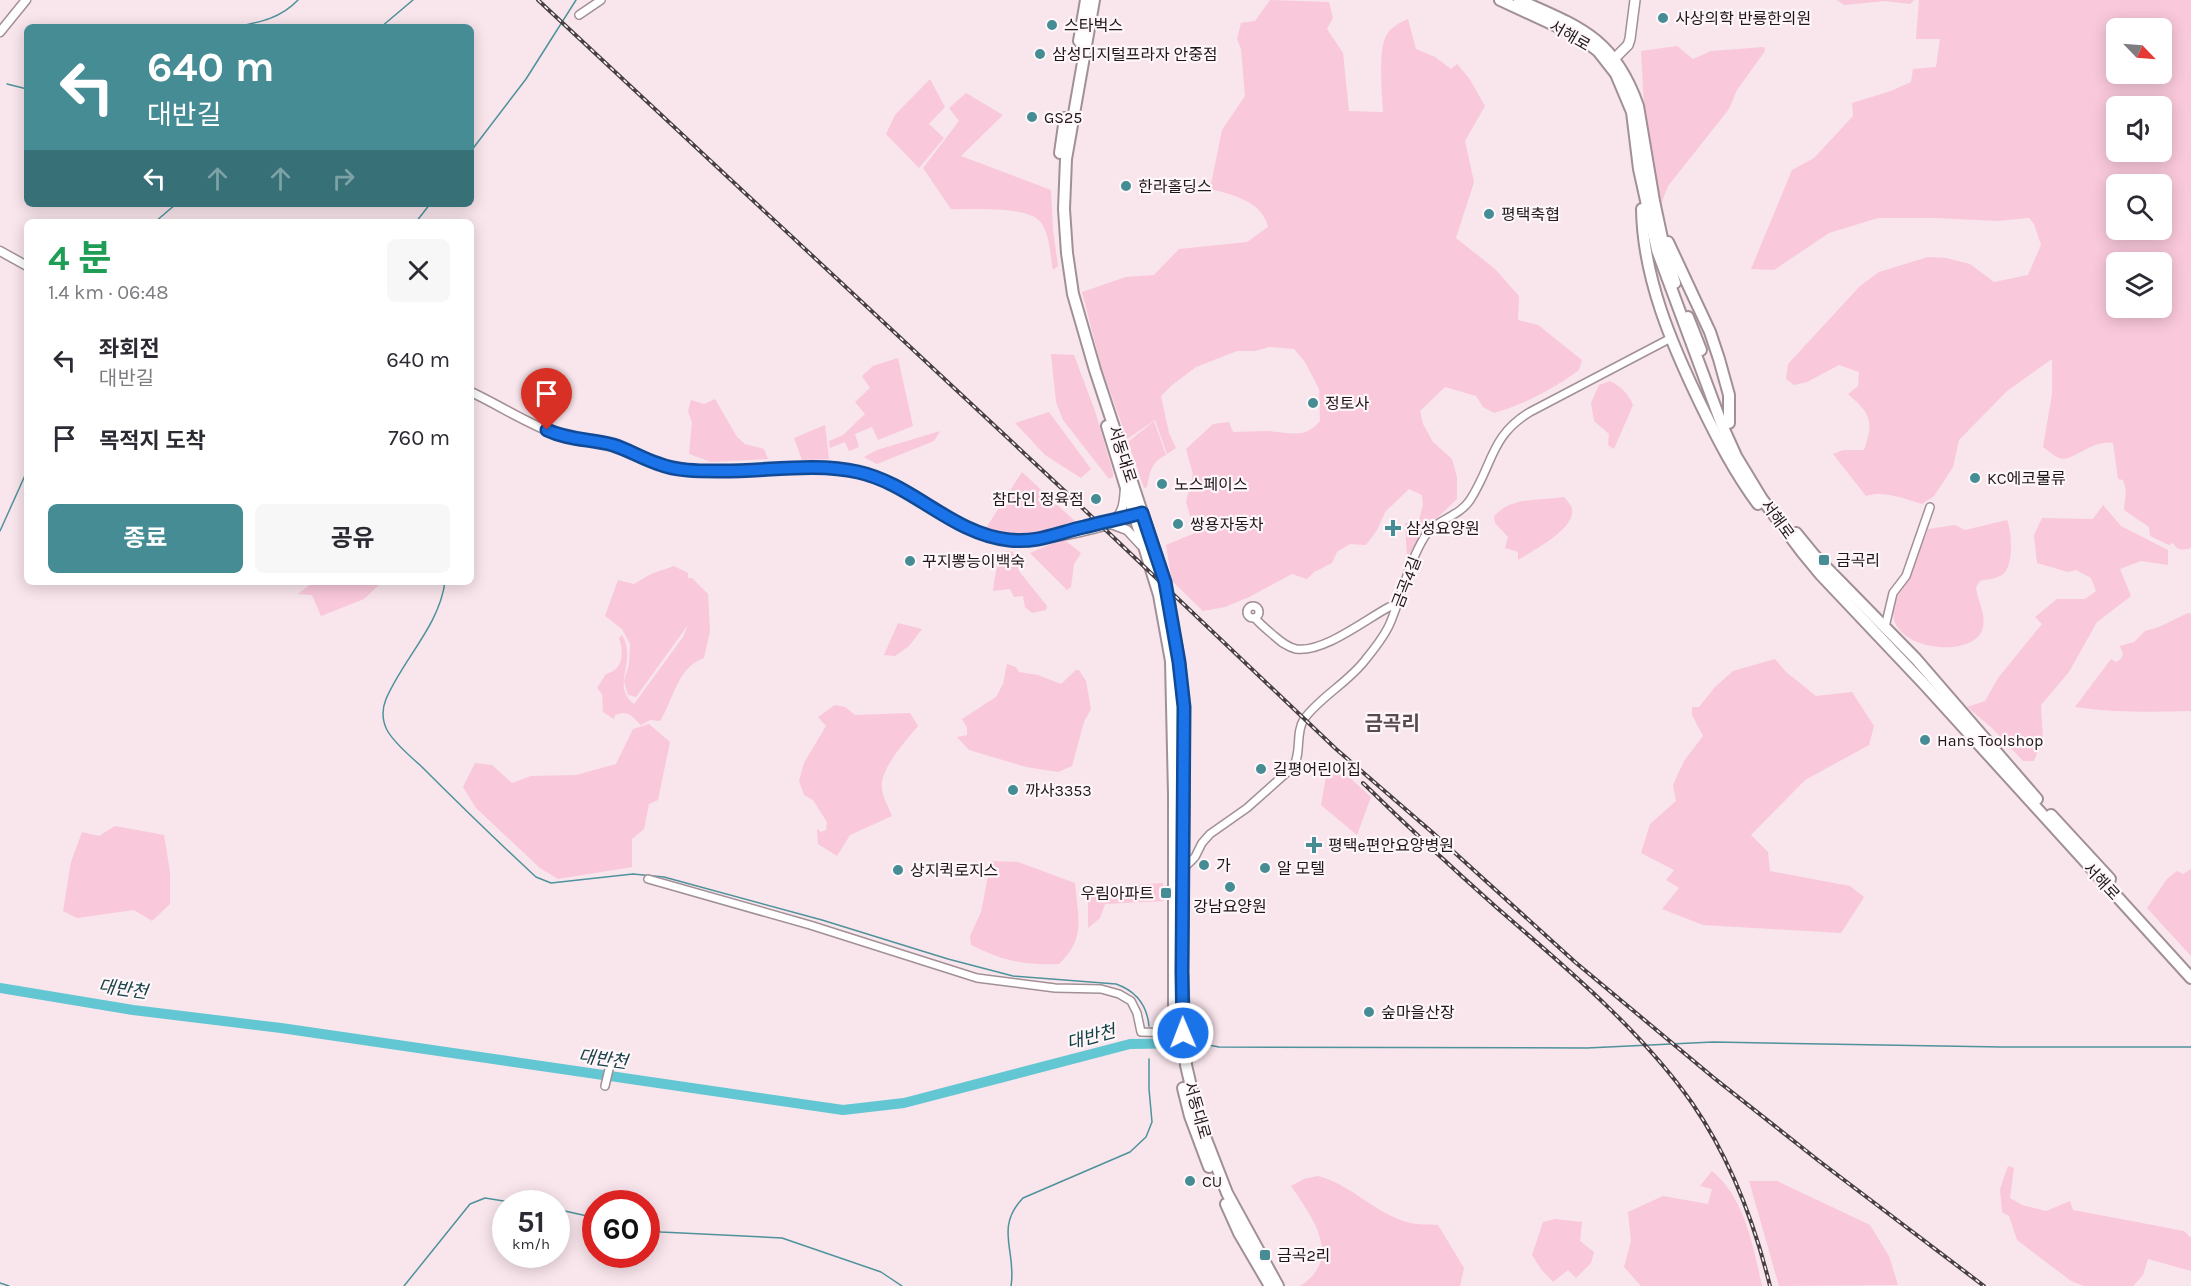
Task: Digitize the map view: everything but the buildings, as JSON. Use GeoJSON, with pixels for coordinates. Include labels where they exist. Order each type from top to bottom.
{"type":"FeatureCollection","features":[{"type":"Feature","properties":{"kind":"main road","name":"서동대로"},"geometry":{"type":"LineString","coordinates":[[1086,0],[1058,163],[1057,227],[1070,310],[1125,485],[1165,582],[1179,662],[1184,707],[1179,1042],[1200,1121],[1223,1184],[1278,1286]]}},
{"type":"Feature","properties":{"kind":"main road","name":"서동대로"},"geometry":{"type":"LineString","coordinates":[[1094,0],[1066,159],[1064,209],[1066,253],[1082,328],[1139,515],[1159,595],[1171,661],[1179,1042],[1190,1116],[1203,1153],[1239,1233],[1270,1286]]}},
{"type":"Feature","properties":{"kind":"main road","name":"서해로"},"geometry":{"type":"LineString","coordinates":[[1500,0],[1580,37],[1612,61],[1632,112],[1639,169],[1657,250],[1722,425],[1736,456],[1762,499],[1802,552],[2191,978]]}},
{"type":"Feature","properties":{"kind":"main road","name":"서해로"},"geometry":{"type":"LineString","coordinates":[[1520,0],[1581,28],[1593,36],[1631,86],[1638,105],[1658,220],[1679,297],[1741,453],[1770,501],[1814,555],[1916,659],[2031,793],[2191,968]]}},
{"type":"Feature","properties":{"kind":"main road"},"geometry":{"type":"LineString","coordinates":[[1612,61],[1628,45],[1635,0]]}},
{"type":"Feature","properties":{"kind":"main road"},"geometry":{"type":"LineString","coordinates":[[1644,191],[1643,230],[1648,260],[1671,338],[1730,463],[1773,525],[1785,539],[1802,552]]}},
{"type":"Feature","properties":{"kind":"main road"},"geometry":{"type":"LineString","coordinates":[[1658,220],[1710,333],[1729,395],[1729,423]]}},
{"type":"Feature","properties":{"kind":"street"},"geometry":{"type":"LineString","coordinates":[[0,32],[26,0]]}},
{"type":"Feature","properties":{"kind":"street"},"geometry":{"type":"LineString","coordinates":[[579,15],[601,0]]}},
{"type":"Feature","properties":{"kind":"street"},"geometry":{"type":"LineString","coordinates":[[0,251],[24,264]]}},
{"type":"Feature","properties":{"kind":"street","name":"금곡4길"},"geometry":{"type":"LineString","coordinates":[[1182,870],[1210,834],[1247,808],[1293,767],[1303,721],[1365,661],[1390,624],[1425,535],[1465,506],[1501,436],[1511,425],[1530,412],[1671,338]]}},
{"type":"Feature","properties":{"kind":"street"},"geometry":{"type":"LineString","coordinates":[[474,393],[562,437],[615,446],[660,465],[691,471],[828,469],[855,471],[893,485],[978,533],[1011,540],[1052,538],[1084,526],[1110,523],[1139,515]]}},
{"type":"Feature","properties":{"kind":"street"},"geometry":{"type":"LineString","coordinates":[[1110,523],[1117,518],[1122,509],[1125,485]]}},
{"type":"Feature","properties":{"kind":"street"},"geometry":{"type":"LineString","coordinates":[[1885,627],[1893,593],[1906,576],[1930,507]]}},
{"type":"Feature","properties":{"kind":"street"},"geometry":{"type":"LineString","coordinates":[[1110,523],[1130,532],[1147,553]]}},
{"type":"Feature","properties":{"kind":"street"},"geometry":{"type":"LineString","coordinates":[[1255,618],[1282,642],[1294,648],[1303,649],[1312,648],[1337,637],[1389,607],[1397,605]]}},
{"type":"Feature","properties":{"kind":"street"},"geometry":{"type":"LineString","coordinates":[[648,879],[810,925],[977,978],[1034,987],[1101,989],[1119,994],[1131,1002],[1137,1013],[1141,1032],[1179,1042]]}},
{"type":"Feature","properties":{"kind":"street"},"geometry":{"type":"LineString","coordinates":[[605,1086],[610,1065]]}},
{"type":"Feature","properties":{"kind":"shaded area"},"geometry":{"type":"Polygon","coordinates":[[[1270,0],[1329,2],[1333,18],[1327,29],[1343,53],[1349,111],[1383,112],[1381,73],[1384,43],[1390,30],[1408,19],[1416,49],[1435,57],[1451,69],[1457,64],[1469,78],[1485,106],[1465,141],[1474,182],[1456,238],[1495,269],[1519,296],[1518,320],[1538,325],[1582,360],[1579,370],[1559,383],[1528,400],[1494,413],[1483,407],[1476,396],[1445,387],[1420,411],[1423,424],[1433,442],[1452,459],[1457,477],[1457,499],[1438,517],[1425,525],[1407,558],[1405,523],[1418,524],[1423,505],[1422,495],[1409,489],[1385,512],[1377,530],[1366,545],[1350,544],[1337,552],[1332,563],[1314,572],[1307,579],[1292,574],[1225,607],[1203,611],[1172,581],[1166,545],[1195,533],[1186,502],[1193,474],[1186,449],[1213,424],[1229,422],[1233,432],[1267,431],[1296,434],[1308,431],[1320,421],[1319,389],[1305,362],[1294,349],[1269,347],[1255,351],[1237,351],[1196,367],[1161,396],[1169,433],[1176,448],[1167,454],[1155,420],[1127,439],[1101,366],[1082,292],[1126,277],[1154,275],[1179,249],[1247,242],[1268,227],[1265,218],[1253,205],[1237,197],[1210,189],[1222,130],[1245,96],[1241,49],[1237,39],[1241,23],[1255,21],[1270,0]]]}},
{"type":"Feature","properties":{"kind":"shaded area"},"geometry":{"type":"Polygon","coordinates":[[[1837,0],[1914,0],[1910,4],[1885,1],[1844,5],[1837,0]]]}},
{"type":"Feature","properties":{"kind":"shaded area"},"geometry":{"type":"Polygon","coordinates":[[[1919,0],[2191,0],[2191,547],[2189,549],[2179,549],[2173,543],[2169,545],[2150,536],[2149,527],[2124,510],[2126,490],[2123,480],[2118,479],[2113,443],[2098,444],[2064,459],[2043,447],[2052,394],[2052,359],[2007,391],[1959,440],[1953,467],[1934,496],[1922,504],[1880,494],[1866,496],[1833,454],[1843,450],[1864,450],[1869,432],[1868,419],[1862,407],[1848,394],[1858,386],[1859,372],[1839,365],[1807,382],[1794,385],[1786,379],[1788,364],[1860,286],[1879,272],[1928,257],[1946,258],[1970,264],[1994,282],[2028,275],[2041,245],[2034,224],[2029,218],[1997,221],[1878,218],[1829,233],[1774,270],[1751,269],[1792,170],[1814,158],[1853,116],[1852,103],[1911,82],[1913,69],[1936,67],[1940,39],[1916,39],[1919,0]]]}},
{"type":"Feature","properties":{"kind":"shaded area"},"geometry":{"type":"Polygon","coordinates":[[[1677,46],[1693,59],[1711,51],[1764,47],[1765,51],[1737,90],[1729,109],[1668,186],[1661,204],[1644,107],[1641,51],[1677,46]]]}},
{"type":"Feature","properties":{"kind":"shaded area"},"geometry":{"type":"Polygon","coordinates":[[[930,79],[945,107],[929,124],[944,138],[919,168],[886,134],[895,115],[930,79]]]}},
{"type":"Feature","properties":{"kind":"shaded area"},"geometry":{"type":"Polygon","coordinates":[[[966,93],[1003,115],[961,156],[1051,190],[1058,266],[1053,270],[1047,234],[1036,218],[1014,211],[951,209],[923,168],[959,121],[949,108],[966,93]]]}},
{"type":"Feature","properties":{"kind":"shaded area"},"geometry":{"type":"Polygon","coordinates":[[[1051,354],[1074,355],[1095,411],[1113,473],[1113,477],[1109,479],[1063,420],[1056,402],[1051,354]]]}},
{"type":"Feature","properties":{"kind":"shaded area"},"geometry":{"type":"Polygon","coordinates":[[[898,358],[913,426],[878,440],[872,427],[855,434],[859,447],[849,451],[845,442],[830,448],[829,441],[843,435],[865,414],[855,402],[870,388],[862,376],[873,366],[898,358]]]}},
{"type":"Feature","properties":{"kind":"shaded area"},"geometry":{"type":"Polygon","coordinates":[[[1610,381],[1624,391],[1633,405],[1614,449],[1608,445],[1609,434],[1594,421],[1591,403],[1599,385],[1610,381]]]}},
{"type":"Feature","properties":{"kind":"shaded area"},"geometry":{"type":"Polygon","coordinates":[[[715,399],[737,437],[745,444],[764,449],[768,459],[711,462],[689,454],[692,423],[688,411],[691,400],[704,404],[715,399]]]}},
{"type":"Feature","properties":{"kind":"shaded area"},"geometry":{"type":"Polygon","coordinates":[[[1049,412],[1091,469],[1081,478],[1045,455],[1015,423],[1049,412]]]}},
{"type":"Feature","properties":{"kind":"shaded area"},"geometry":{"type":"Polygon","coordinates":[[[1154,421],[1166,455],[1154,464],[1147,487],[1144,488],[1128,442],[1154,421]]]}},
{"type":"Feature","properties":{"kind":"shaded area"},"geometry":{"type":"Polygon","coordinates":[[[825,425],[829,459],[802,460],[794,438],[825,425]]]}},
{"type":"Feature","properties":{"kind":"shaded area"},"geometry":{"type":"Polygon","coordinates":[[[940,431],[934,441],[877,464],[864,457],[877,450],[940,431]]]}},
{"type":"Feature","properties":{"kind":"shaded area"},"geometry":{"type":"Polygon","coordinates":[[[1022,472],[1078,524],[1032,535],[1008,535],[986,528],[1022,472]]]}},
{"type":"Feature","properties":{"kind":"shaded area"},"geometry":{"type":"Polygon","coordinates":[[[1564,497],[1572,509],[1567,524],[1552,539],[1518,560],[1518,552],[1505,548],[1508,537],[1495,523],[1494,516],[1509,505],[1518,502],[1564,497]]]}},
{"type":"Feature","properties":{"kind":"shaded area"},"geometry":{"type":"Polygon","coordinates":[[[2103,505],[2121,526],[2168,550],[2168,565],[2141,561],[2120,569],[2131,596],[2097,622],[2069,672],[2041,705],[2043,738],[2034,761],[2023,761],[1992,728],[1967,707],[1985,701],[1998,678],[2042,624],[2035,617],[2057,599],[2085,599],[2096,591],[2091,578],[2076,570],[2068,572],[2037,563],[2034,535],[2042,518],[2093,519],[2103,505]]]}},
{"type":"Feature","properties":{"kind":"shaded area"},"geometry":{"type":"Polygon","coordinates":[[[2007,520],[2011,548],[2007,570],[1998,577],[1980,581],[1976,587],[1984,622],[1977,637],[1967,644],[1936,647],[1907,637],[1897,627],[1893,608],[1896,598],[1910,577],[1928,529],[1955,525],[1965,530],[2007,520]]]}},
{"type":"Feature","properties":{"kind":"shaded area"},"geometry":{"type":"Polygon","coordinates":[[[1060,540],[1067,542],[1081,553],[1074,564],[1071,587],[1067,590],[1030,553],[1060,540]]]}},
{"type":"Feature","properties":{"kind":"shaded area"},"geometry":{"type":"Polygon","coordinates":[[[1006,551],[1013,552],[1019,571],[1047,606],[1046,610],[1032,613],[1025,607],[1023,596],[1014,597],[1010,589],[993,591],[998,564],[1006,551]]]}},
{"type":"Feature","properties":{"kind":"shaded area"},"geometry":{"type":"Polygon","coordinates":[[[674,566],[688,573],[688,578],[692,578],[708,594],[710,631],[704,658],[695,662],[682,677],[660,721],[650,720],[641,725],[630,715],[624,713],[615,715],[614,719],[603,712],[602,694],[597,688],[606,674],[616,669],[619,664],[622,649],[619,638],[622,635],[627,654],[624,681],[629,665],[630,644],[622,629],[605,616],[618,580],[634,584],[651,574],[674,566]],[[688,625],[636,697],[628,695],[624,681],[627,697],[634,704],[683,637],[688,625]]]}},
{"type":"Feature","properties":{"kind":"shaded area"},"geometry":{"type":"Polygon","coordinates":[[[309,585],[379,585],[364,599],[321,616],[312,595],[298,594],[309,585]]]}},
{"type":"Feature","properties":{"kind":"shaded area"},"geometry":{"type":"Polygon","coordinates":[[[2188,613],[2191,614],[2191,711],[2118,711],[2075,707],[2111,659],[2116,662],[2121,659],[2123,654],[2120,646],[2134,642],[2145,631],[2188,613]]]}},
{"type":"Feature","properties":{"kind":"shaded area"},"geometry":{"type":"Polygon","coordinates":[[[898,623],[922,629],[909,646],[895,656],[884,655],[898,623]]]}},
{"type":"Feature","properties":{"kind":"shaded area"},"geometry":{"type":"Polygon","coordinates":[[[1775,659],[1786,672],[1816,696],[1852,692],[1874,726],[1869,745],[1805,780],[1751,835],[1768,852],[1770,871],[1850,886],[1864,897],[1841,933],[1703,925],[1662,909],[1679,888],[1666,880],[1674,870],[1641,853],[1650,824],[1676,801],[1673,785],[1684,761],[1703,736],[1692,715],[1692,707],[1699,707],[1715,687],[1733,671],[1775,659]]]}},
{"type":"Feature","properties":{"kind":"shaded area"},"geometry":{"type":"Polygon","coordinates":[[[1007,664],[1016,667],[1019,672],[1038,675],[1061,684],[1076,670],[1079,670],[1086,681],[1091,709],[1084,722],[1072,766],[1058,772],[1026,767],[969,750],[957,737],[967,735],[967,728],[962,719],[996,697],[1003,684],[1007,664]]]}},
{"type":"Feature","properties":{"kind":"shaded area"},"geometry":{"type":"Polygon","coordinates":[[[835,705],[845,707],[855,715],[910,713],[918,726],[894,756],[882,781],[884,796],[892,816],[850,835],[837,856],[818,844],[817,829],[821,832],[826,830],[827,822],[813,800],[804,795],[799,781],[804,763],[826,726],[818,717],[835,705]]]}},
{"type":"Feature","properties":{"kind":"shaded area"},"geometry":{"type":"Polygon","coordinates":[[[649,724],[670,742],[658,800],[649,804],[644,829],[632,839],[632,867],[558,879],[540,868],[476,808],[463,787],[475,763],[492,765],[512,783],[531,776],[576,775],[616,764],[633,729],[649,724]]]}},
{"type":"Feature","properties":{"kind":"shaded area"},"geometry":{"type":"Polygon","coordinates":[[[1329,759],[1371,797],[1357,835],[1321,805],[1329,759]]]}},
{"type":"Feature","properties":{"kind":"shaded area"},"geometry":{"type":"Polygon","coordinates":[[[115,826],[164,835],[170,872],[170,904],[152,921],[134,910],[77,918],[63,911],[71,862],[82,832],[99,836],[115,826]]]}},
{"type":"Feature","properties":{"kind":"shaded area"},"geometry":{"type":"Polygon","coordinates":[[[991,861],[1018,862],[1075,883],[1077,936],[1068,955],[1059,964],[1014,961],[971,945],[970,936],[981,912],[991,861]]]}},
{"type":"Feature","properties":{"kind":"shaded area"},"geometry":{"type":"Polygon","coordinates":[[[2191,869],[2191,956],[2147,908],[2167,879],[2177,871],[2183,874],[2191,869]]]}},
{"type":"Feature","properties":{"kind":"shaded area"},"geometry":{"type":"Polygon","coordinates":[[[1088,883],[1102,887],[1163,883],[1164,901],[1105,904],[1100,918],[1088,928],[1088,883]]]}},
{"type":"Feature","properties":{"kind":"shaded area"},"geometry":{"type":"Polygon","coordinates":[[[2008,1166],[2014,1168],[2010,1198],[2022,1205],[2046,1211],[2070,1201],[2073,1210],[2184,1231],[2191,1238],[2191,1271],[2148,1259],[2143,1275],[2133,1286],[2084,1286],[2071,1281],[2017,1240],[2009,1216],[2002,1212],[2000,1189],[2008,1166]]]}},
{"type":"Feature","properties":{"kind":"shaded area"},"geometry":{"type":"Polygon","coordinates":[[[1712,1171],[1723,1182],[1740,1209],[1751,1239],[1762,1286],[1641,1286],[1624,1267],[1631,1241],[1628,1212],[1663,1196],[1708,1204],[1712,1189],[1700,1186],[1712,1171]]]}},
{"type":"Feature","properties":{"kind":"shaded area"},"geometry":{"type":"Polygon","coordinates":[[[1318,1176],[1341,1185],[1397,1219],[1413,1224],[1438,1225],[1464,1268],[1460,1286],[1300,1286],[1313,1275],[1320,1263],[1322,1250],[1315,1224],[1291,1186],[1304,1179],[1318,1176]]]}},
{"type":"Feature","properties":{"kind":"shaded area"},"geometry":{"type":"Polygon","coordinates":[[[1749,1181],[1777,1181],[1870,1225],[1889,1256],[1898,1285],[1779,1286],[1749,1181]]]}},
{"type":"Feature","properties":{"kind":"shaded area"},"geometry":{"type":"Polygon","coordinates":[[[1555,1219],[1582,1222],[1580,1241],[1594,1252],[1591,1263],[1576,1278],[1568,1270],[1553,1282],[1532,1255],[1543,1222],[1555,1219]]]}},
{"type":"Feature","properties":{"kind":"waterway"},"geometry":{"type":"LineString","coordinates":[[249,24],[278,15],[298,0]]}},
{"type":"Feature","properties":{"kind":"waterway"},"geometry":{"type":"LineString","coordinates":[[385,24],[413,0]]}},
{"type":"Feature","properties":{"kind":"waterway"},"geometry":{"type":"LineString","coordinates":[[474,147],[526,79],[576,0]]}},
{"type":"Feature","properties":{"kind":"waterway"},"geometry":{"type":"LineString","coordinates":[[7,84],[24,88]]}},
{"type":"Feature","properties":{"kind":"waterway"},"geometry":{"type":"LineString","coordinates":[[158,219],[172,207]]}},
{"type":"Feature","properties":{"kind":"waterway"},"geometry":{"type":"LineString","coordinates":[[418,219],[428,207]]}},
{"type":"Feature","properties":{"kind":"waterway"},"geometry":{"type":"LineString","coordinates":[[0,531],[24,478]]}},
{"type":"Feature","properties":{"kind":"waterway"},"geometry":{"type":"LineString","coordinates":[[444,585],[436,613],[386,699],[383,714],[385,726],[402,749],[536,877],[551,883],[633,874],[664,877],[1013,976],[1116,984],[1135,995],[1143,1005],[1149,1026]]}},
{"type":"Feature","properties":{"kind":"waterway","name":"대반천"},"geometry":{"type":"LineString","coordinates":[[0,988],[133,1010],[281,1028],[843,1110],[904,1103],[1130,1044],[1198,1043]]}},
{"type":"Feature","properties":{"kind":"waterway"},"geometry":{"type":"LineString","coordinates":[[1198,1043],[1219,1047],[1587,1048],[1713,1042],[2001,1047],[2191,1047]]}},
{"type":"Feature","properties":{"kind":"waterway"},"geometry":{"type":"LineString","coordinates":[[1011,1286],[1008,1230],[1014,1209],[1023,1198],[1130,1152],[1146,1137],[1152,1122],[1149,1059]]}},
{"type":"Feature","properties":{"kind":"waterway"},"geometry":{"type":"LineString","coordinates":[[404,1286],[470,1204],[485,1198],[492,1199]]}},
{"type":"Feature","properties":{"kind":"waterway"},"geometry":{"type":"LineString","coordinates":[[570,1212],[582,1215]]}},
{"type":"Feature","properties":{"kind":"waterway"},"geometry":{"type":"LineString","coordinates":[[660,1232],[782,1238],[881,1272],[902,1286]]}},
{"type":"Feature","properties":{"kind":"waterway"},"geometry":{"type":"LineString","coordinates":[[0,1283],[9,1286]]}},
{"type":"Feature","properties":{"kind":"railway"},"geometry":{"type":"LineString","coordinates":[[538,0],[1071,497],[1336,749],[1433,833],[1575,962],[1714,1078],[1984,1286]]}},
{"type":"Feature","properties":{"kind":"railway"},"geometry":{"type":"LineString","coordinates":[[1363,783],[1462,877],[1600,999],[1649,1049],[1671,1076],[1706,1124],[1729,1168],[1748,1214],[1770,1286]]}},
{"type":"Feature","properties":{"kind":"place","name":"사상의학 반룡한의원"},"geometry":{"type":"Point","coordinates":[1663,18]}},
{"type":"Feature","properties":{"kind":"place","name":"스타벅스"},"geometry":{"type":"Point","coordinates":[1052,25]}},
{"type":"Feature","properties":{"kind":"place","name":"삼성디지털프라자 안중점"},"geometry":{"type":"Point","coordinates":[1040,54]}},
{"type":"Feature","properties":{"kind":"place","name":"GS25"},"geometry":{"type":"Point","coordinates":[1032,117]}},
{"type":"Feature","properties":{"kind":"place","name":"한라홀딩스"},"geometry":{"type":"Point","coordinates":[1126,186]}},
{"type":"Feature","properties":{"kind":"place","name":"평택축협"},"geometry":{"type":"Point","coordinates":[1489,214]}},
{"type":"Feature","properties":{"kind":"place","name":"정토사"},"geometry":{"type":"Point","coordinates":[1313,403]}},
{"type":"Feature","properties":{"kind":"place","name":"KC에코물류"},"geometry":{"type":"Point","coordinates":[1975,478]}},
{"type":"Feature","properties":{"kind":"place","name":"노스페이스"},"geometry":{"type":"Point","coordinates":[1162,484]}},
{"type":"Feature","properties":{"kind":"place","name":"참다인 정육점"},"geometry":{"type":"Point","coordinates":[1096,499]}},
{"type":"Feature","properties":{"kind":"place","name":"쌍용자동차"},"geometry":{"type":"Point","coordinates":[1178,524]}},
{"type":"Feature","properties":{"kind":"place","name":"삼성요양원"},"geometry":{"type":"Point","coordinates":[1393,528]}},
{"type":"Feature","properties":{"kind":"place","name":"금곡리"},"geometry":{"type":"Point","coordinates":[1824,560]}},
{"type":"Feature","properties":{"kind":"place","name":"꾸지뽕능이백숙"},"geometry":{"type":"Point","coordinates":[910,561]}},
{"type":"Feature","properties":{"kind":"place","name":"Hans Toolshop"},"geometry":{"type":"Point","coordinates":[1925,740]}},
{"type":"Feature","properties":{"kind":"place","name":"길평어린이집"},"geometry":{"type":"Point","coordinates":[1261,769]}},
{"type":"Feature","properties":{"kind":"place","name":"까사3353"},"geometry":{"type":"Point","coordinates":[1013,790]}},
{"type":"Feature","properties":{"kind":"place","name":"평택e편안요양병원"},"geometry":{"type":"Point","coordinates":[1314,845]}},
{"type":"Feature","properties":{"kind":"place","name":"가"},"geometry":{"type":"Point","coordinates":[1204,865]}},
{"type":"Feature","properties":{"kind":"place","name":"알 모텔"},"geometry":{"type":"Point","coordinates":[1265,868]}},
{"type":"Feature","properties":{"kind":"place","name":"상지퀵로지스"},"geometry":{"type":"Point","coordinates":[898,870]}},
{"type":"Feature","properties":{"kind":"place","name":"강남요양원"},"geometry":{"type":"Point","coordinates":[1230,887]}},
{"type":"Feature","properties":{"kind":"place","name":"우림아파트"},"geometry":{"type":"Point","coordinates":[1166,893]}},
{"type":"Feature","properties":{"kind":"place","name":"숲마을산장"},"geometry":{"type":"Point","coordinates":[1369,1012]}},
{"type":"Feature","properties":{"kind":"place","name":"CU"},"geometry":{"type":"Point","coordinates":[1190,1181]}},
{"type":"Feature","properties":{"kind":"place","name":"금곡2리"},"geometry":{"type":"Point","coordinates":[1265,1255]}},
{"type":"Feature","properties":{"kind":"district","name":"금곡리"},"geometry":{"type":"Point","coordinates":[1392,723]}},
{"type":"Feature","properties":{"kind":"route"},"geometry":{"type":"LineString","coordinates":[[547,430],[562,437],[615,446],[660,465],[691,471],[828,469],[855,471],[907,492],[969,530],[1011,540],[1052,538],[1084,526],[1142,513],[1165,582],[1179,662],[1184,707],[1183,1033]]}}]}
